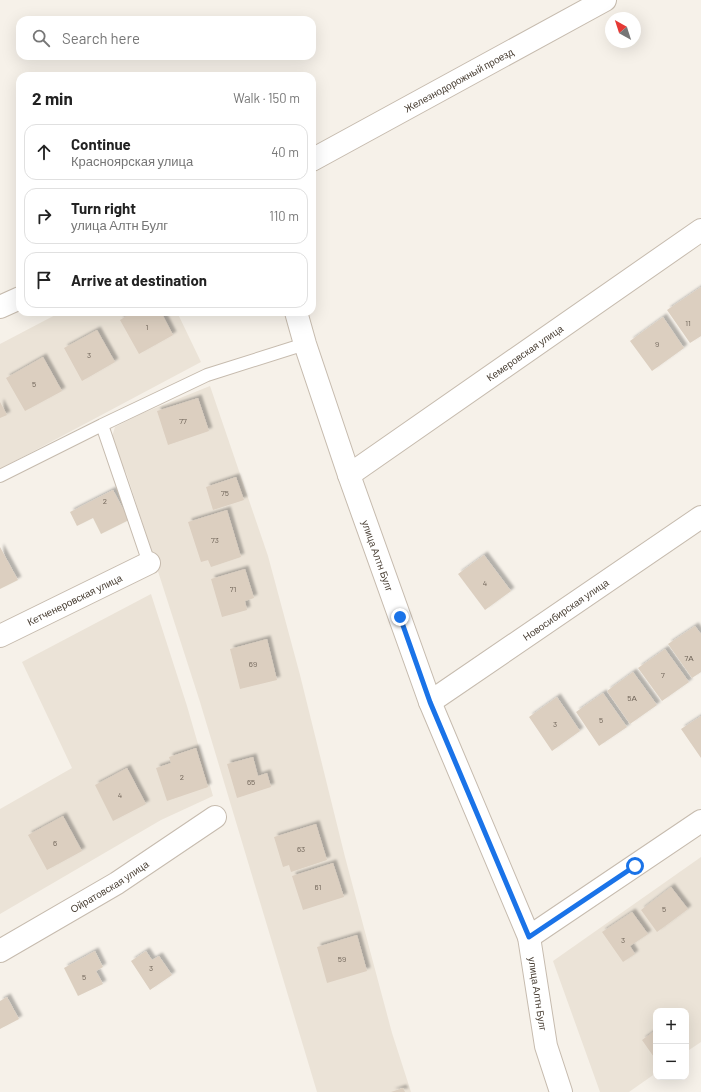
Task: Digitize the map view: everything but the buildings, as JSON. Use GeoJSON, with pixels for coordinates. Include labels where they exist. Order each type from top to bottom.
{"type":"FeatureCollection","features":[{"type":"Feature","properties":{"kind":"street","name":"Железнодорожный проезд"},"geometry":{"type":"LineString","coordinates":[[316,158],[605,0]]}},
{"type":"Feature","properties":{"kind":"street","name":"Кемеровская улица"},"geometry":{"type":"LineString","coordinates":[[349,475],[701,230]]}},
{"type":"Feature","properties":{"kind":"street"},"geometry":{"type":"LineString","coordinates":[[0,307],[16,300]]}},
{"type":"Feature","properties":{"kind":"street","name":"улица Алтн Булг"},"geometry":{"type":"LineString","coordinates":[[297,316],[304,344],[349,475],[430,702],[529,937],[546,1046],[561,1092]]}},
{"type":"Feature","properties":{"kind":"street","name":"Новосибирская улица"},"geometry":{"type":"LineString","coordinates":[[430,702],[701,518]]}},
{"type":"Feature","properties":{"kind":"street","name":"Кетченеровская улица"},"geometry":{"type":"LineString","coordinates":[[0,636],[149,563]]}},
{"type":"Feature","properties":{"kind":"street","name":"Ойратовская улица"},"geometry":{"type":"LineString","coordinates":[[0,952],[117,883],[215,817]]}},
{"type":"Feature","properties":{"kind":"street"},"geometry":{"type":"LineString","coordinates":[[529,937],[701,821]]}},
{"type":"Feature","properties":{"kind":"lane"},"geometry":{"type":"LineString","coordinates":[[0,476],[207,375],[304,344]]}},
{"type":"Feature","properties":{"kind":"lane"},"geometry":{"type":"LineString","coordinates":[[102,425],[149,563]]}},
{"type":"Feature","properties":{"kind":"shaded area"},"geometry":{"type":"Polygon","coordinates":[[[53,316],[179,316],[201,362],[0,469],[0,344],[53,316]]]}},
{"type":"Feature","properties":{"kind":"shaded area"},"geometry":{"type":"Polygon","coordinates":[[[210,386],[268,556],[300,675],[345,857],[392,1033],[411,1092],[317,1092],[200,702],[127,475],[111,440],[115,427],[143,413],[210,386]]]}},
{"type":"Feature","properties":{"kind":"shaded area"},"geometry":{"type":"Polygon","coordinates":[[[151,594],[187,706],[213,796],[161,820],[0,914],[0,809],[72,768],[22,662],[151,594]]]}},
{"type":"Feature","properties":{"kind":"shaded area"},"geometry":{"type":"Polygon","coordinates":[[[701,857],[701,1042],[689,1050],[689,1008],[653,1008],[653,1075],[629,1092],[600,1092],[553,961],[701,857]]]}},
{"type":"Feature","properties":{"kind":"route"},"geometry":{"type":"LineString","coordinates":[[400,617],[430,702],[529,937],[635,866]]}}]}
